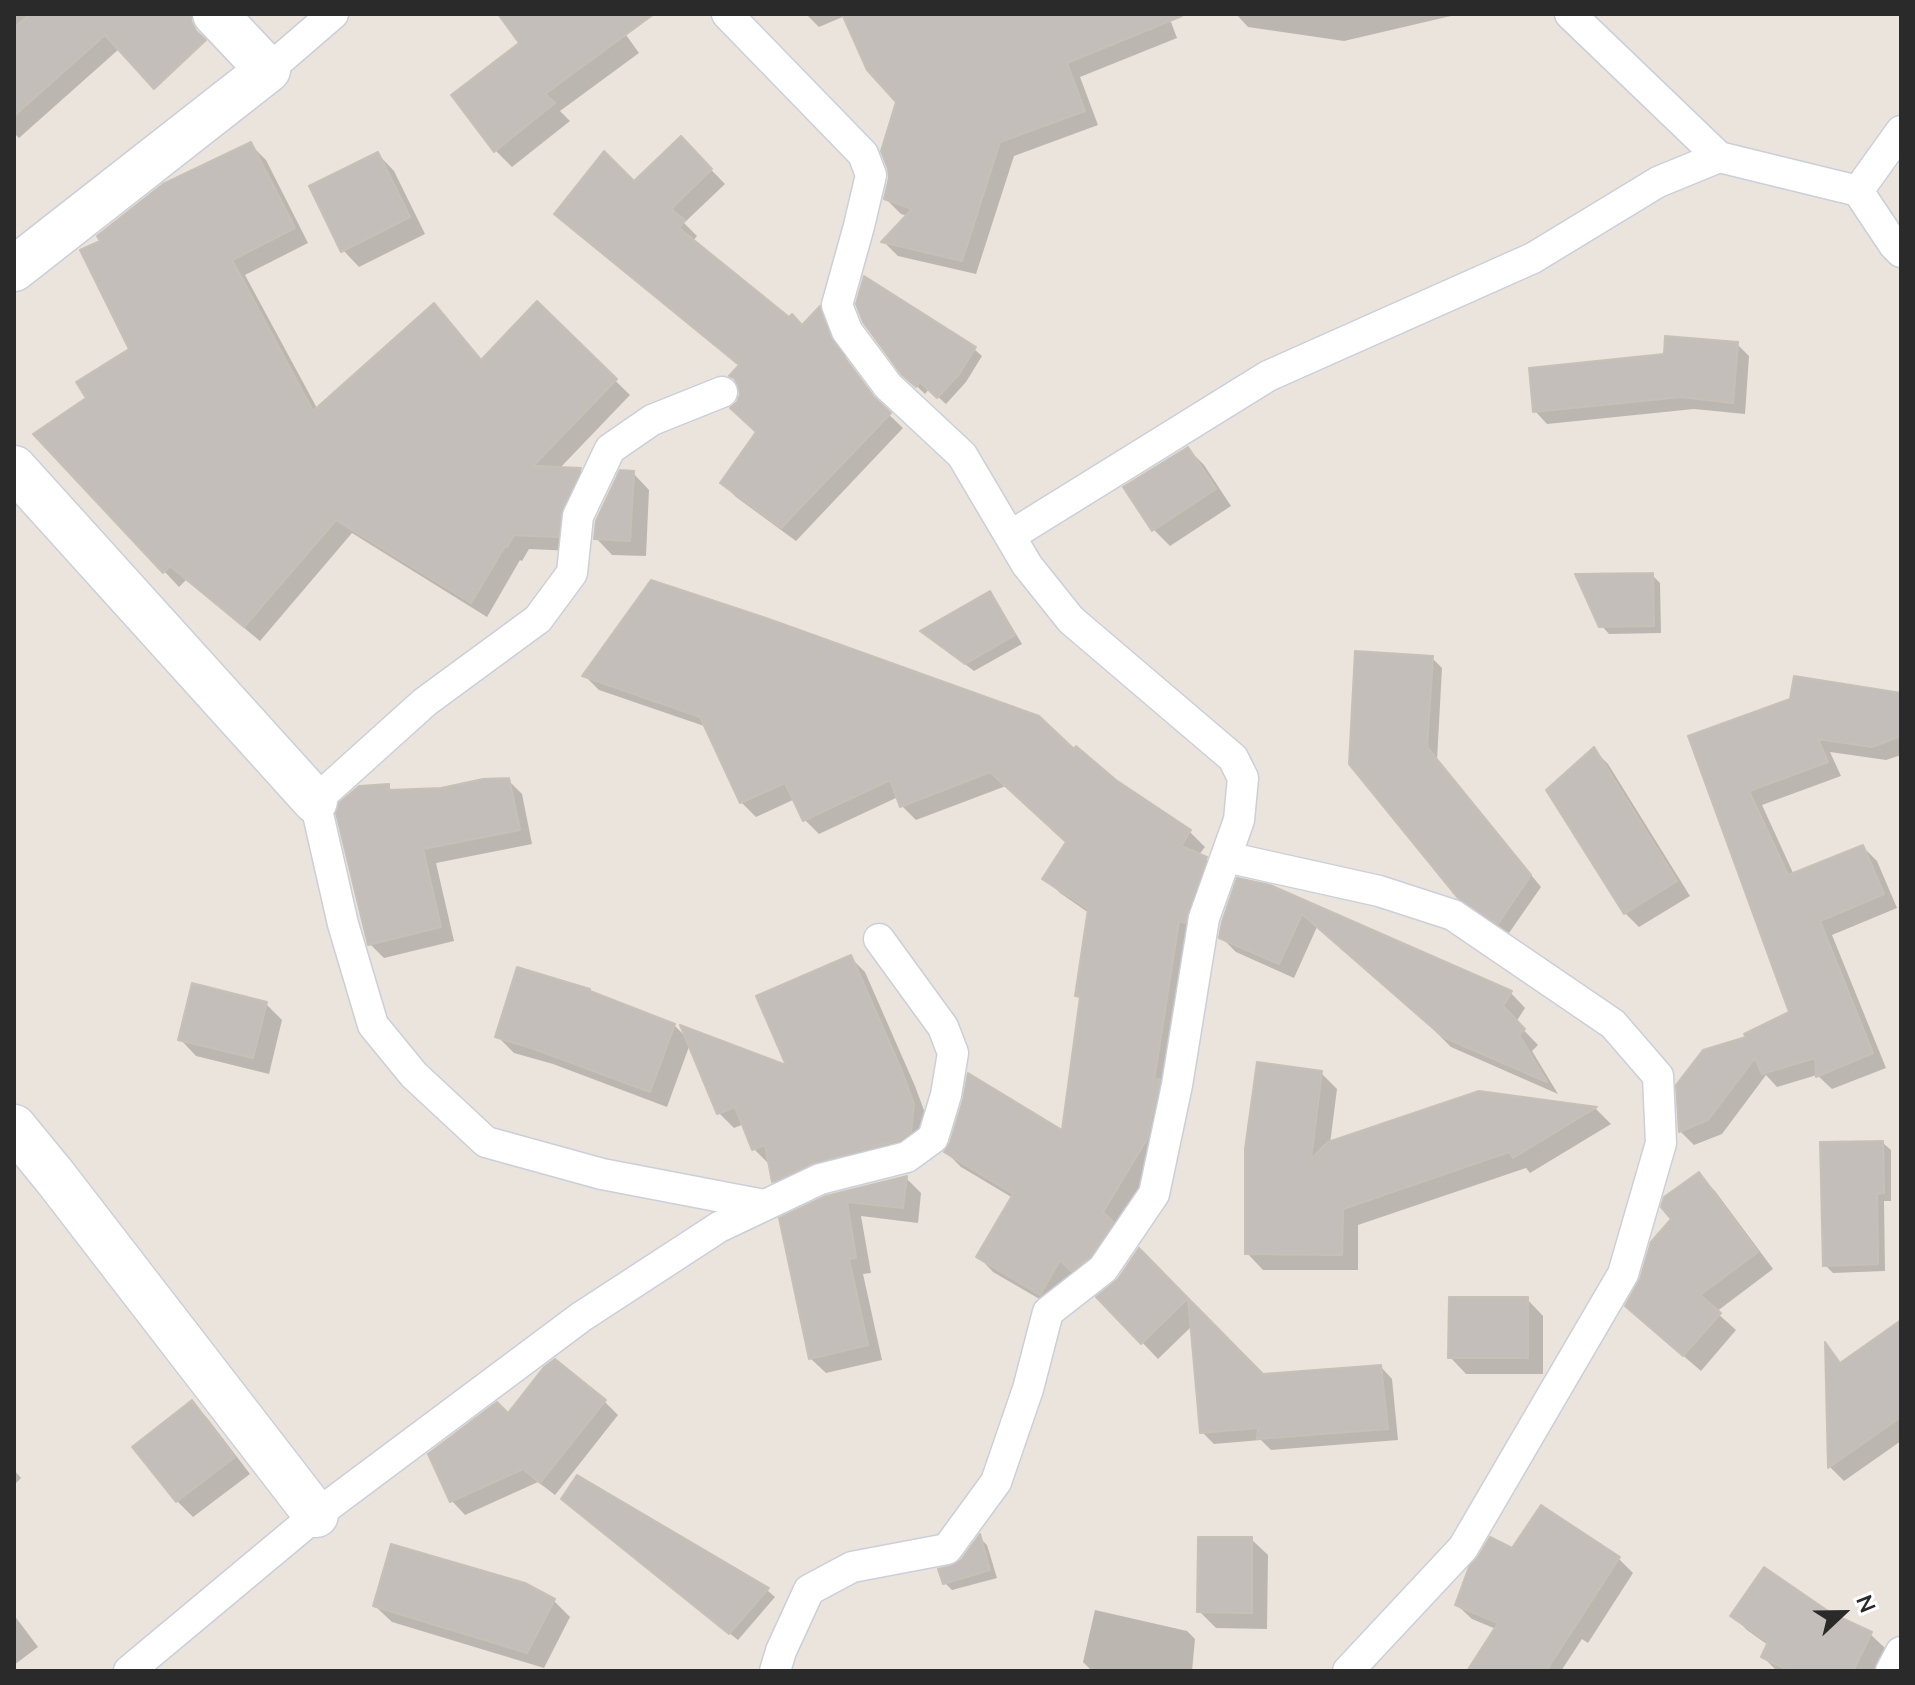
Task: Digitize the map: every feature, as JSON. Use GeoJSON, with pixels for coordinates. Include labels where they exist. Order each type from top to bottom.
{"type":"FeatureCollection","features":[{"type":"Feature","properties":{"kind":"street"},"geometry":{"type":"LineString","coordinates":[[14,269],[268,70],[215,14]]}},
{"type":"Feature","properties":{"kind":"street"},"geometry":{"type":"LineString","coordinates":[[14,468],[315,801]]}},
{"type":"Feature","properties":{"kind":"street"},"geometry":{"type":"LineString","coordinates":[[14,1127],[316,1515]]}},
{"type":"Feature","properties":{"kind":"lane"},"geometry":{"type":"LineString","coordinates":[[268,70],[333,14]]}},
{"type":"Feature","properties":{"kind":"lane"},"geometry":{"type":"LineString","coordinates":[[727,14],[863,154],[871,175],[837,305],[847,331],[888,386],[962,455],[1027,565],[1071,620],[1233,758],[1243,778],[1239,820],[1204,918],[1177,1085],[1154,1194],[1103,1269],[1048,1312],[1028,1389],[996,1482],[947,1549],[852,1567],[809,1590],[775,1671]]}},
{"type":"Feature","properties":{"kind":"lane"},"geometry":{"type":"LineString","coordinates":[[1570,14],[1719,157],[1858,191],[1901,252]]}},
{"type":"Feature","properties":{"kind":"lane"},"geometry":{"type":"LineString","coordinates":[[1858,191],[1901,131]]}},
{"type":"Feature","properties":{"kind":"lane"},"geometry":{"type":"LineString","coordinates":[[1010,536],[1268,376],[1533,258],[1658,182],[1719,157]]}},
{"type":"Feature","properties":{"kind":"lane"},"geometry":{"type":"LineString","coordinates":[[722,392],[652,420],[610,449],[578,516],[572,573],[538,619],[425,702],[315,801],[343,924],[373,1025],[414,1075],[486,1142],[602,1174],[764,1205]]}},
{"type":"Feature","properties":{"kind":"lane"},"geometry":{"type":"LineString","coordinates":[[1226,857],[1379,891],[1453,915],[1613,1024],[1658,1076],[1661,1143],[1623,1274],[1463,1548],[1348,1671]]}},
{"type":"Feature","properties":{"kind":"lane"},"geometry":{"type":"LineString","coordinates":[[129,1671],[316,1515],[581,1317],[719,1227],[820,1179],[907,1157],[933,1138],[946,1095],[953,1053],[943,1027],[879,939]]}},
{"type":"Feature","properties":{"kind":"lane"},"geometry":{"type":"LineString","coordinates":[[1891,1671],[1901,1652]]}},
{"type":"Feature","properties":{"kind":"building"},"geometry":{"type":"Polygon","coordinates":[[[30,14],[191,14],[196,31],[206,40],[154,89],[105,35],[14,116],[14,28],[30,14]]]}},
{"type":"Feature","properties":{"kind":"building"},"geometry":{"type":"Polygon","coordinates":[[[498,14],[654,14],[545,94],[555,103],[494,152],[451,95],[519,43],[498,14]]]}},
{"type":"Feature","properties":{"kind":"building"},"geometry":{"type":"Polygon","coordinates":[[[842,14],[1182,16],[1067,63],[1085,111],[1000,142],[962,261],[881,242],[912,209],[884,199],[889,178],[881,151],[896,102],[867,70],[842,14]]]}},
{"type":"Feature","properties":{"kind":"building"},"geometry":{"type":"Polygon","coordinates":[[[681,136],[712,169],[671,209],[685,220],[679,228],[789,317],[792,314],[802,325],[820,306],[833,342],[874,397],[891,413],[781,528],[720,483],[756,432],[730,408],[740,394],[734,378],[729,376],[739,365],[554,214],[604,151],[634,181],[681,136]]]}},
{"type":"Feature","properties":{"kind":"building"},"geometry":{"type":"Polygon","coordinates":[[[251,142],[295,228],[232,260],[313,411],[434,303],[481,360],[537,301],[617,379],[533,466],[581,468],[562,509],[558,537],[514,535],[471,603],[336,520],[244,627],[170,566],[163,573],[33,434],[86,398],[76,382],[129,349],[80,250],[100,241],[97,236],[163,184],[251,142]]]}},
{"type":"Feature","properties":{"kind":"building"},"geometry":{"type":"Polygon","coordinates":[[[378,152],[410,217],[341,252],[309,186],[378,152]]]}},
{"type":"Feature","properties":{"kind":"building"},"geometry":{"type":"Polygon","coordinates":[[[864,276],[976,347],[959,374],[937,398],[920,382],[916,387],[901,374],[863,322],[856,304],[864,276]]]}},
{"type":"Feature","properties":{"kind":"building"},"geometry":{"type":"Polygon","coordinates":[[[1665,336],[1738,342],[1733,403],[1681,397],[1533,412],[1529,368],[1664,354],[1665,336]]]}},
{"type":"Feature","properties":{"kind":"building"},"geometry":{"type":"Polygon","coordinates":[[[1188,447],[1216,489],[1152,531],[1123,487],[1188,447]]]}},
{"type":"Feature","properties":{"kind":"building"},"geometry":{"type":"Polygon","coordinates":[[[620,470],[634,471],[630,541],[594,539],[596,521],[620,470]]]}},
{"type":"Feature","properties":{"kind":"building"},"geometry":{"type":"Polygon","coordinates":[[[1653,573],[1654,626],[1599,627],[1575,574],[1653,573]]]}},
{"type":"Feature","properties":{"kind":"building"},"geometry":{"type":"Polygon","coordinates":[[[651,580],[1039,716],[1074,749],[1076,746],[1116,780],[1191,830],[1181,846],[1207,857],[1185,923],[1179,921],[1154,1080],[1160,1079],[1147,1139],[1103,1212],[1113,1222],[1090,1257],[1071,1271],[1060,1260],[1040,1295],[976,1257],[1013,1194],[944,1152],[950,1143],[968,1073],[1062,1130],[1080,997],[1075,996],[1088,909],[1042,879],[1066,842],[990,772],[900,807],[890,780],[803,821],[785,783],[740,803],[700,717],[582,676],[651,580]]]}},
{"type":"Feature","properties":{"kind":"building"},"geometry":{"type":"Polygon","coordinates":[[[990,591],[1015,635],[965,664],[920,631],[990,591]]]}},
{"type":"Feature","properties":{"kind":"building"},"geometry":{"type":"Polygon","coordinates":[[[1355,651],[1433,656],[1427,747],[1531,875],[1498,924],[1458,898],[1349,764],[1355,651]]]}},
{"type":"Feature","properties":{"kind":"building"},"geometry":{"type":"Polygon","coordinates":[[[1794,676],[1901,693],[1901,736],[1872,747],[1818,739],[1828,762],[1749,791],[1788,875],[1863,845],[1884,894],[1820,921],[1873,1053],[1816,1077],[1815,1058],[1762,1074],[1755,1058],[1708,1120],[1679,1132],[1676,1085],[1703,1050],[1746,1037],[1744,1034],[1789,1012],[1688,736],[1790,699],[1794,676]]]}},
{"type":"Feature","properties":{"kind":"building"},"geometry":{"type":"Polygon","coordinates":[[[1594,747],[1677,881],[1624,914],[1546,790],[1594,747]]]}},
{"type":"Feature","properties":{"kind":"building"},"geometry":{"type":"Polygon","coordinates":[[[509,778],[520,830],[423,849],[441,927],[368,945],[336,813],[339,803],[359,786],[389,784],[389,790],[441,788],[483,779],[509,778]]]}},
{"type":"Feature","properties":{"kind":"building"},"geometry":{"type":"Polygon","coordinates":[[[1237,878],[1270,885],[1512,991],[1503,1006],[1525,1029],[1519,1035],[1547,1082],[1443,1037],[1302,914],[1279,964],[1219,938],[1237,878]]]}},
{"type":"Feature","properties":{"kind":"building"},"geometry":{"type":"Polygon","coordinates":[[[851,955],[914,1104],[911,1132],[899,1140],[813,1163],[772,1182],[765,1145],[752,1150],[735,1107],[717,1114],[680,1025],[786,1065],[756,996],[851,955]]]}},
{"type":"Feature","properties":{"kind":"building"},"geometry":{"type":"Polygon","coordinates":[[[517,967],[590,989],[675,1024],[650,1092],[495,1037],[517,967]]]}},
{"type":"Feature","properties":{"kind":"building"},"geometry":{"type":"Polygon","coordinates":[[[192,983],[267,1002],[253,1058],[178,1040],[192,983]]]}},
{"type":"Feature","properties":{"kind":"building"},"geometry":{"type":"Polygon","coordinates":[[[1257,1062],[1322,1071],[1311,1159],[1328,1142],[1479,1091],[1597,1107],[1513,1158],[1509,1152],[1343,1209],[1342,1255],[1245,1254],[1245,1149],[1257,1062]]]}},
{"type":"Feature","properties":{"kind":"building"},"geometry":{"type":"Polygon","coordinates":[[[1883,1141],[1884,1193],[1877,1194],[1878,1264],[1823,1266],[1820,1142],[1883,1141]]]}},
{"type":"Feature","properties":{"kind":"building"},"geometry":{"type":"Polygon","coordinates":[[[1699,1172],[1758,1252],[1700,1295],[1721,1313],[1683,1356],[1625,1306],[1640,1279],[1651,1242],[1671,1219],[1661,1207],[1664,1197],[1699,1172]]]}},
{"type":"Feature","properties":{"kind":"building"},"geometry":{"type":"Polygon","coordinates":[[[907,1176],[903,1208],[847,1202],[856,1258],[849,1259],[868,1345],[809,1359],[779,1218],[826,1196],[907,1176]]]}},
{"type":"Feature","properties":{"kind":"building"},"geometry":{"type":"Polygon","coordinates":[[[1139,1248],[1188,1298],[1141,1344],[1096,1297],[1118,1279],[1139,1248]]]}},
{"type":"Feature","properties":{"kind":"building"},"geometry":{"type":"Polygon","coordinates":[[[1449,1297],[1528,1297],[1528,1358],[1448,1358],[1449,1297]]]}},
{"type":"Feature","properties":{"kind":"building"},"geometry":{"type":"Polygon","coordinates":[[[1188,1298],[1263,1374],[1381,1365],[1388,1429],[1257,1439],[1258,1428],[1200,1433],[1188,1298]]]}},
{"type":"Feature","properties":{"kind":"building"},"geometry":{"type":"Polygon","coordinates":[[[1901,1320],[1901,1417],[1828,1468],[1825,1342],[1840,1363],[1901,1320]]]}},
{"type":"Feature","properties":{"kind":"building"},"geometry":{"type":"Polygon","coordinates":[[[555,1359],[606,1400],[540,1483],[523,1469],[450,1502],[428,1454],[497,1402],[508,1413],[544,1367],[555,1359]]]}},
{"type":"Feature","properties":{"kind":"building"},"geometry":{"type":"Polygon","coordinates":[[[192,1400],[235,1457],[176,1502],[132,1447],[192,1400]]]}},
{"type":"Feature","properties":{"kind":"building"},"geometry":{"type":"Polygon","coordinates":[[[577,1475],[769,1588],[729,1634],[561,1499],[577,1475]]]}},
{"type":"Feature","properties":{"kind":"building"},"geometry":{"type":"Polygon","coordinates":[[[1541,1505],[1620,1557],[1546,1671],[1467,1671],[1498,1623],[1455,1605],[1469,1567],[1490,1537],[1512,1548],[1541,1505]]]}},
{"type":"Feature","properties":{"kind":"building"},"geometry":{"type":"Polygon","coordinates":[[[980,1534],[990,1570],[943,1584],[938,1569],[961,1560],[980,1534]]]}},
{"type":"Feature","properties":{"kind":"building"},"geometry":{"type":"Polygon","coordinates":[[[1198,1537],[1252,1537],[1252,1613],[1197,1612],[1198,1537]]]}},
{"type":"Feature","properties":{"kind":"building"},"geometry":{"type":"Polygon","coordinates":[[[391,1544],[525,1583],[555,1599],[527,1653],[373,1606],[391,1544]]]}},
{"type":"Feature","properties":{"kind":"building"},"geometry":{"type":"Polygon","coordinates":[[[1764,1567],[1831,1613],[1872,1632],[1853,1671],[1790,1671],[1761,1657],[1768,1642],[1730,1616],[1764,1567]]]}}]}
